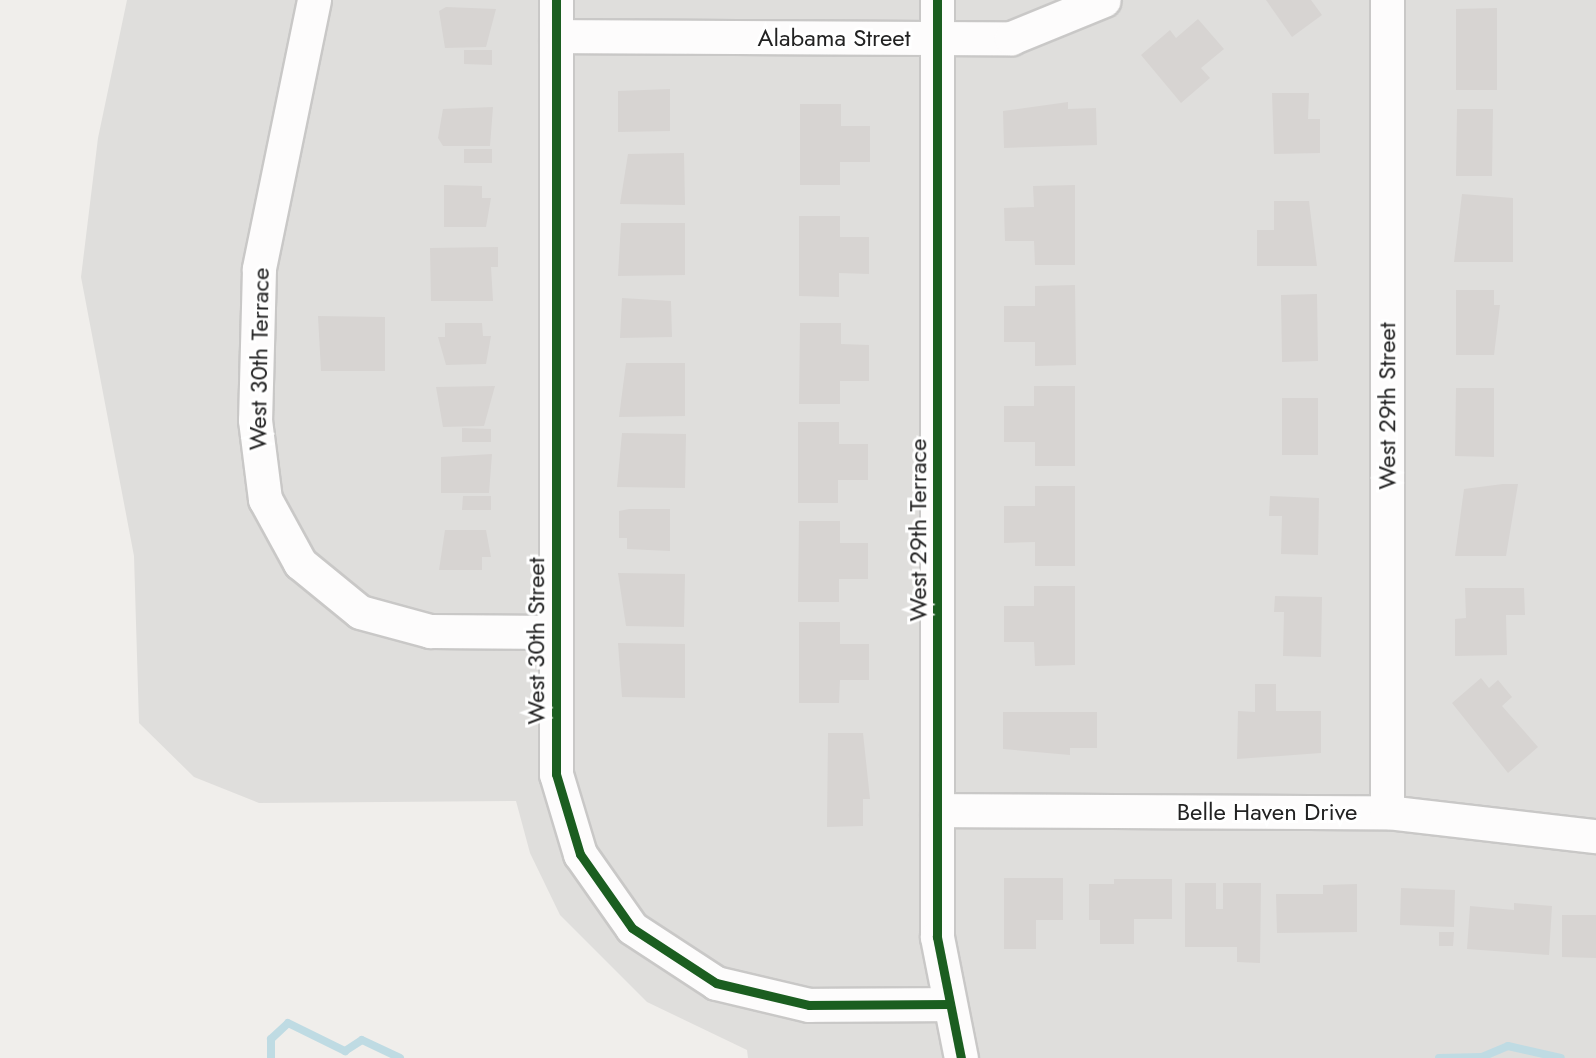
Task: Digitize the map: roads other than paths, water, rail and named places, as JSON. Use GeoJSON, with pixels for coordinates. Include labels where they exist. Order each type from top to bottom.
{"type":"FeatureCollection","features":[{"type":"Feature","properties":{"kind":"street","name":"West 30th Terrace"},"geometry":{"type":"LineString","coordinates":[[314,0],[259,270],[255,421],[265,499],[300,563],[360,612],[430,631],[556,632]]}},
{"type":"Feature","properties":{"kind":"street","name":"West 30th Street"},"geometry":{"type":"LineString","coordinates":[[556,0],[556,774],[566,817],[580,854],[632,928],[691,971],[748,995],[809,1005],[946,1004]]}},
{"type":"Feature","properties":{"kind":"street","name":"West 29th Terrace"},"geometry":{"type":"LineString","coordinates":[[937,0],[937,937],[946,1004],[961,1058]]}},
{"type":"Feature","properties":{"kind":"street","name":"Alabama Street"},"geometry":{"type":"LineString","coordinates":[[556,36],[937,39],[1011,37],[1104,0]]}},
{"type":"Feature","properties":{"kind":"street","name":"West 29th Street"},"geometry":{"type":"LineString","coordinates":[[1387,0],[1387,812]]}},
{"type":"Feature","properties":{"kind":"street","name":"Belle Haven Drive"},"geometry":{"type":"LineString","coordinates":[[937,810],[1387,812],[1596,836]]}},
{"type":"Feature","properties":{"kind":"waterway"},"geometry":{"type":"LineString","coordinates":[[271,1058],[271,1039],[288,1023],[345,1051],[362,1040],[400,1058]]}},
{"type":"Feature","properties":{"kind":"waterway"},"geometry":{"type":"LineString","coordinates":[[1439,1058],[1482,1057],[1508,1046],[1561,1058]]}}]}
